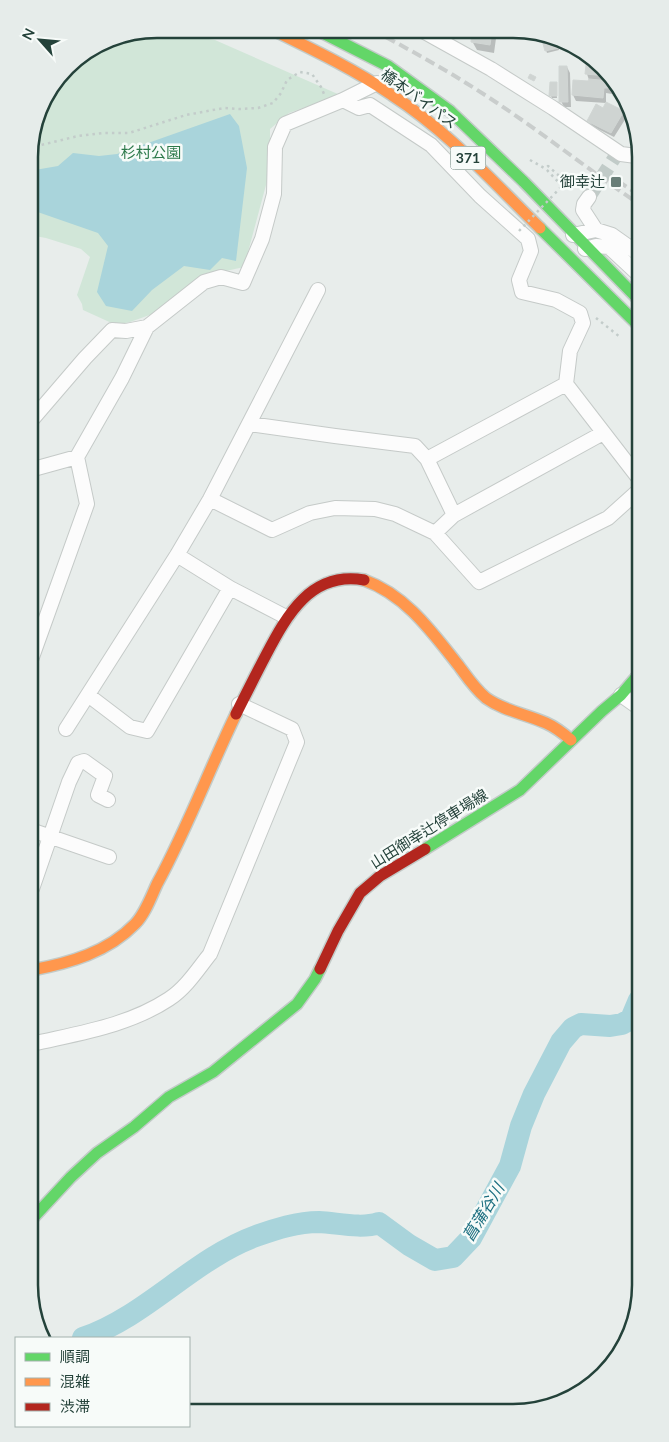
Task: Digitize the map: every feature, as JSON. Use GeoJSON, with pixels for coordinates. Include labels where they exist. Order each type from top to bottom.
{"type":"FeatureCollection","features":[{"type":"Feature","properties":{"kind":"main road","name":"橋本バイパス"},"geometry":{"type":"LineString","coordinates":[[288,38],[338,62],[393,95],[446,136],[632,320]]}},
{"type":"Feature","properties":{"kind":"main road","name":"橋本バイパス"},"geometry":{"type":"LineString","coordinates":[[334,38],[388,66],[450,111],[524,182],[632,293]]}},
{"type":"Feature","properties":{"kind":"main road"},"geometry":{"type":"LineString","coordinates":[[38,969],[64,964],[102,949],[136,923],[166,868],[239,704],[286,617],[304,597],[320,586],[341,579],[363,580],[382,587],[398,598],[426,627],[481,694],[498,705],[545,722],[571,740]]}},
{"type":"Feature","properties":{"kind":"main road","name":"山田御幸辻停車場線"},"geometry":{"type":"LineString","coordinates":[[38,1213],[71,1177],[97,1153],[134,1127],[169,1097],[213,1072],[297,1004],[315,979],[338,931],[360,893],[380,876],[520,790],[632,682]]}},
{"type":"Feature","properties":{"kind":"street"},"geometry":{"type":"LineString","coordinates":[[434,38],[478,64],[491,69],[553,108],[618,155],[632,156]]}},
{"type":"Feature","properties":{"kind":"street"},"geometry":{"type":"LineString","coordinates":[[38,632],[87,504],[77,457],[122,378],[147,327],[204,282],[221,277],[243,283],[262,239],[274,194],[276,147],[284,124],[376,85],[388,66]]}},
{"type":"Feature","properties":{"kind":"street"},"geometry":{"type":"LineString","coordinates":[[344,100],[358,108],[370,105],[431,145],[480,196],[528,239],[532,251],[519,280],[522,292],[556,300],[580,313],[583,323],[570,351],[566,384],[632,469]]}},
{"type":"Feature","properties":{"kind":"street"},"geometry":{"type":"LineString","coordinates":[[589,197],[584,204],[583,210],[596,230]]}},
{"type":"Feature","properties":{"kind":"street"},"geometry":{"type":"LineString","coordinates":[[550,238],[596,230],[612,235],[632,249]]}},
{"type":"Feature","properties":{"kind":"street"},"geometry":{"type":"LineString","coordinates":[[567,254],[596,246],[609,246],[632,268]]}},
{"type":"Feature","properties":{"kind":"street"},"geometry":{"type":"LineString","coordinates":[[66,728],[177,555],[210,499],[318,290]]}},
{"type":"Feature","properties":{"kind":"street"},"geometry":{"type":"LineString","coordinates":[[38,413],[112,330],[126,331],[147,327]]}},
{"type":"Feature","properties":{"kind":"street"},"geometry":{"type":"LineString","coordinates":[[427,459],[566,384]]}},
{"type":"Feature","properties":{"kind":"street"},"geometry":{"type":"LineString","coordinates":[[250,424],[415,446],[427,459],[454,515]]}},
{"type":"Feature","properties":{"kind":"street"},"geometry":{"type":"LineString","coordinates":[[435,533],[454,515],[603,433]]}},
{"type":"Feature","properties":{"kind":"street"},"geometry":{"type":"LineString","coordinates":[[38,468],[77,457]]}},
{"type":"Feature","properties":{"kind":"street"},"geometry":{"type":"LineString","coordinates":[[210,499],[272,530],[310,513],[335,508],[375,509],[395,514],[435,533],[479,582],[608,518],[632,497]]}},
{"type":"Feature","properties":{"kind":"street"},"geometry":{"type":"LineString","coordinates":[[177,555],[230,588],[286,617]]}},
{"type":"Feature","properties":{"kind":"street"},"geometry":{"type":"LineString","coordinates":[[88,694],[130,727],[148,731],[230,588]]}},
{"type":"Feature","properties":{"kind":"street"},"geometry":{"type":"LineString","coordinates":[[621,694],[632,702]]}},
{"type":"Feature","properties":{"kind":"street"},"geometry":{"type":"LineString","coordinates":[[38,1043],[122,1022],[170,998],[191,978],[210,954],[297,742],[292,729],[239,704]]}},
{"type":"Feature","properties":{"kind":"street"},"geometry":{"type":"LineString","coordinates":[[38,872],[78,763],[84,761],[106,776],[98,795],[108,800]]}},
{"type":"Feature","properties":{"kind":"street"},"geometry":{"type":"LineString","coordinates":[[38,832],[109,857]]}},
{"type":"Feature","properties":{"kind":"path"},"geometry":{"type":"LineString","coordinates":[[38,146],[78,136],[129,133],[186,115],[224,108],[258,108],[273,103],[281,93],[287,80],[300,72],[312,74],[321,87],[328,106]]}},
{"type":"Feature","properties":{"kind":"path"},"geometry":{"type":"LineString","coordinates":[[519,231],[562,186],[546,169],[529,159]]}},
{"type":"Feature","properties":{"kind":"path"},"geometry":{"type":"LineString","coordinates":[[546,169],[548,166],[574,189]]}},
{"type":"Feature","properties":{"kind":"path"},"geometry":{"type":"LineString","coordinates":[[580,313],[598,319],[620,337]]}},
{"type":"Feature","properties":{"kind":"green space","name":"杉村公園"},"geometry":{"type":"Polygon","coordinates":[[[149,38],[202,38],[215,40],[340,95],[289,113],[270,129],[270,170],[244,267],[203,276],[158,312],[116,325],[83,310],[77,295],[90,257],[81,249],[38,237],[38,149],[44,118],[53,97],[67,78],[97,53],[118,44],[149,38]]]}},
{"type":"Feature","properties":{"kind":"water"},"geometry":{"type":"Polygon","coordinates":[[[230,114],[239,126],[247,168],[236,261],[222,258],[210,270],[184,266],[152,290],[132,311],[106,306],[97,292],[108,246],[98,233],[38,212],[38,169],[58,166],[73,153],[99,156],[117,154],[230,114]]]}},
{"type":"Feature","properties":{"kind":"building"},"geometry":{"type":"Polygon","coordinates":[[[471,38],[491,38],[490,45],[471,42],[471,38]]]}},
{"type":"Feature","properties":{"kind":"building"},"geometry":{"type":"Polygon","coordinates":[[[543,42],[559,48],[545,51],[543,42]]]}},
{"type":"Feature","properties":{"kind":"building"},"geometry":{"type":"Polygon","coordinates":[[[586,63],[600,75],[585,74],[586,63]]]}},
{"type":"Feature","properties":{"kind":"building"},"geometry":{"type":"Polygon","coordinates":[[[559,66],[567,66],[568,102],[559,102],[559,66]]]}},
{"type":"Feature","properties":{"kind":"building"},"geometry":{"type":"Polygon","coordinates":[[[530,74],[536,77],[534,81],[528,78],[530,74]]]}},
{"type":"Feature","properties":{"kind":"building"},"geometry":{"type":"Polygon","coordinates":[[[589,79],[604,80],[609,87],[604,88],[603,98],[572,95],[573,80],[588,81],[589,79]]]}},
{"type":"Feature","properties":{"kind":"building"},"geometry":{"type":"Polygon","coordinates":[[[550,82],[557,82],[557,96],[549,96],[550,82]]]}},
{"type":"Feature","properties":{"kind":"building"},"geometry":{"type":"Polygon","coordinates":[[[606,102],[621,110],[623,113],[611,133],[587,121],[596,104],[603,108],[606,102]]]}},
{"type":"Feature","properties":{"kind":"waterway","name":"菖蒲谷川"},"geometry":{"type":"LineString","coordinates":[[85,1337],[128,1316],[233,1246],[279,1228],[311,1222],[365,1226],[379,1223],[409,1245],[435,1260],[453,1257],[471,1238],[510,1166],[521,1126],[534,1094],[561,1042],[573,1028],[581,1024],[610,1026],[622,1024],[631,1018]]}},
{"type":"Feature","properties":{"kind":"tunnel"},"geometry":{"type":"LineString","coordinates":[[589,197],[615,157]]}},
{"type":"Feature","properties":{"kind":"railway"},"geometry":{"type":"LineString","coordinates":[[387,38],[488,97],[632,199]]}},
{"type":"Feature","properties":{"kind":"railway"},"geometry":{"type":"LineString","coordinates":[[618,181],[632,190]]}},
{"type":"Feature","properties":{"kind":"traffic: fast"},"geometry":{"type":"LineString","coordinates":[[333,38],[388,66],[450,111],[524,182],[632,293]]}},
{"type":"Feature","properties":{"kind":"traffic: fast"},"geometry":{"type":"LineString","coordinates":[[540,228],[632,319]]}},
{"type":"Feature","properties":{"kind":"traffic: fast"},"geometry":{"type":"LineString","coordinates":[[425,849],[520,790],[621,695],[632,683]]}},
{"type":"Feature","properties":{"kind":"traffic: fast"},"geometry":{"type":"LineString","coordinates":[[38,1213],[71,1177],[97,1153],[134,1127],[169,1097],[213,1072],[297,1004],[320,969]]}},
{"type":"Feature","properties":{"kind":"traffic: slow"},"geometry":{"type":"LineString","coordinates":[[289,38],[348,68],[413,109],[451,141],[540,228]]}},
{"type":"Feature","properties":{"kind":"traffic: slow"},"geometry":{"type":"LineString","coordinates":[[364,580],[393,595],[417,616],[486,698],[500,706],[549,725],[559,730],[571,740]]}},
{"type":"Feature","properties":{"kind":"traffic: slow"},"geometry":{"type":"LineString","coordinates":[[38,969],[74,960],[101,949],[124,934],[139,920],[178,842],[236,714]]}},
{"type":"Feature","properties":{"kind":"traffic: jam"},"geometry":{"type":"LineString","coordinates":[[236,714],[274,640],[292,611],[303,599],[315,589],[329,582],[345,579],[364,580]]}},
{"type":"Feature","properties":{"kind":"traffic: jam"},"geometry":{"type":"LineString","coordinates":[[320,969],[338,931],[360,893],[380,876],[425,849]]}},
{"type":"Feature","properties":{"kind":"place","name":"御幸辻"},"geometry":{"type":"Point","coordinates":[616,182]}}]}
